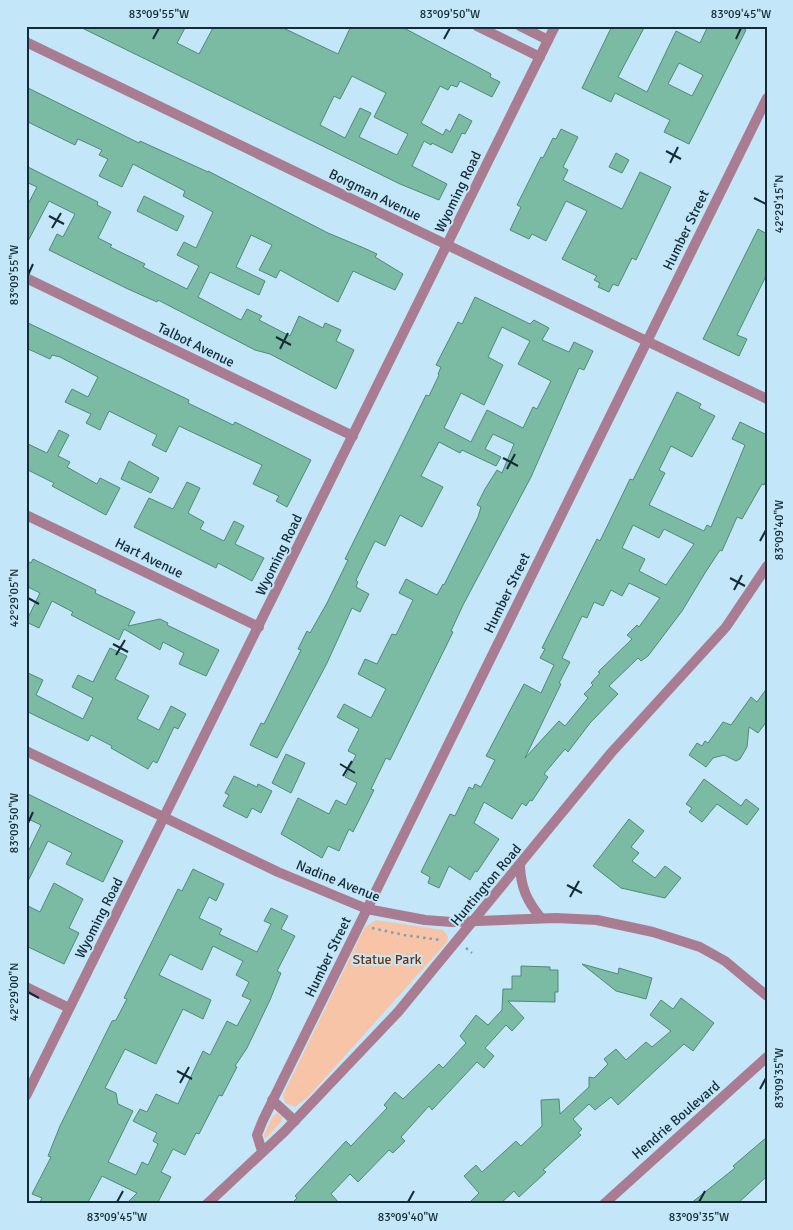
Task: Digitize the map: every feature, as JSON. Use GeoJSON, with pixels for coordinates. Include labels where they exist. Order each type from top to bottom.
{"type":"FeatureCollection","features":[{"type":"Feature","properties":{"kind":"street"},"geometry":{"type":"LineString","coordinates":[[477,26],[540,57]]}},
{"type":"Feature","properties":{"kind":"street"},"geometry":{"type":"LineString","coordinates":[[520,26],[548,40]]}},
{"type":"Feature","properties":{"kind":"street","name":"Wyoming Road"},"geometry":{"type":"LineString","coordinates":[[26,1096],[555,26]]}},
{"type":"Feature","properties":{"kind":"street","name":"Borgman Avenue"},"geometry":{"type":"LineString","coordinates":[[26,42],[767,399]]}},
{"type":"Feature","properties":{"kind":"street","name":"Humber Street"},"geometry":{"type":"LineString","coordinates":[[262,1151],[257,1135],[272,1100],[767,98]]}},
{"type":"Feature","properties":{"kind":"street","name":"Talbot Avenue"},"geometry":{"type":"LineString","coordinates":[[26,278],[353,436]]}},
{"type":"Feature","properties":{"kind":"street","name":"Hart Avenue"},"geometry":{"type":"LineString","coordinates":[[26,515],[259,627]]}},
{"type":"Feature","properties":{"kind":"street","name":"Huntington Road"},"geometry":{"type":"LineString","coordinates":[[208,1204],[295,1121],[398,1012],[611,753],[726,626],[767,566]]}},
{"type":"Feature","properties":{"kind":"street","name":"Nadine Avenue"},"geometry":{"type":"LineString","coordinates":[[26,751],[278,872],[367,909],[425,920],[452,922],[541,918],[597,920],[653,932],[700,947],[725,961],[767,996]]}},
{"type":"Feature","properties":{"kind":"street"},"geometry":{"type":"LineString","coordinates":[[520,866],[522,888],[528,902],[541,918]]}},
{"type":"Feature","properties":{"kind":"street"},"geometry":{"type":"LineString","coordinates":[[26,987],[69,1008]]}},
{"type":"Feature","properties":{"kind":"street","name":"Hendrie Boulevard"},"geometry":{"type":"LineString","coordinates":[[604,1204],[767,1057]]}},
{"type":"Feature","properties":{"kind":"street"},"geometry":{"type":"LineString","coordinates":[[272,1100],[295,1121]]}},
{"type":"Feature","properties":{"kind":"path"},"geometry":{"type":"LineString","coordinates":[[366,926],[404,935],[446,941]]}},
{"type":"Feature","properties":{"kind":"path"},"geometry":{"type":"LineString","coordinates":[[465,947],[472,953]]}},
{"type":"Feature","properties":{"kind":"green space","name":"Statue Park"},"geometry":{"type":"Polygon","coordinates":[[[376,920],[443,930],[448,936],[447,942],[308,1097],[295,1107],[285,1103],[283,1095],[365,927],[376,920]]]}},
{"type":"Feature","properties":{"kind":"green space"},"geometry":{"type":"Polygon","coordinates":[[[277,1113],[282,1117],[281,1122],[266,1138],[263,1137],[272,1118],[277,1113]]]}},
{"type":"Feature","properties":{"kind":"building"},"geometry":{"type":"Polygon","coordinates":[[[78,26],[186,26],[177,43],[199,54],[214,26],[279,26],[338,54],[351,26],[400,26],[491,74],[490,77],[500,82],[492,97],[460,81],[457,87],[451,85],[448,90],[440,86],[421,123],[443,135],[446,129],[450,132],[459,114],[472,121],[465,134],[462,133],[452,153],[424,141],[412,166],[447,184],[439,200],[400,184],[78,26]],[[352,76],[340,99],[334,96],[320,125],[345,138],[360,108],[371,113],[359,137],[397,155],[408,134],[374,117],[386,93],[352,76]]]}},
{"type":"Feature","properties":{"kind":"building"},"geometry":{"type":"Polygon","coordinates":[[[612,26],[645,26],[618,77],[647,92],[676,31],[700,43],[708,26],[739,26],[746,30],[689,144],[664,132],[670,120],[615,93],[611,102],[582,88],[612,26]],[[679,63],[668,84],[692,96],[703,75],[679,63]]]}},
{"type":"Feature","properties":{"kind":"building"},"geometry":{"type":"Polygon","coordinates":[[[26,87],[139,143],[140,141],[208,171],[328,233],[377,254],[375,257],[403,274],[395,290],[353,271],[338,302],[280,270],[276,278],[259,270],[272,245],[251,235],[236,267],[265,281],[259,295],[210,272],[198,297],[241,320],[247,309],[262,316],[259,320],[290,336],[299,316],[323,328],[325,323],[341,330],[336,341],[354,350],[336,389],[270,354],[255,350],[158,300],[157,302],[128,289],[49,250],[57,234],[63,237],[75,214],[49,201],[26,245],[26,208],[37,187],[26,182],[26,166],[98,202],[97,205],[111,212],[98,238],[112,245],[110,247],[145,264],[143,267],[187,289],[199,266],[177,255],[184,242],[196,248],[213,212],[183,196],[185,191],[133,164],[122,187],[99,176],[108,159],[99,155],[102,150],[78,139],[75,145],[26,121],[26,87]]]}},
{"type":"Feature","properties":{"kind":"building"},"geometry":{"type":"Polygon","coordinates":[[[561,129],[578,137],[563,167],[568,170],[563,180],[622,209],[640,172],[671,187],[636,260],[632,258],[618,286],[613,284],[609,292],[598,287],[600,283],[594,280],[597,276],[562,259],[587,211],[566,201],[546,241],[532,234],[529,239],[510,230],[521,207],[517,205],[541,157],[543,158],[553,138],[556,139],[561,129]]]}},
{"type":"Feature","properties":{"kind":"building"},"geometry":{"type":"Polygon","coordinates":[[[616,153],[629,160],[622,173],[609,167],[616,153]]]}},
{"type":"Feature","properties":{"kind":"building"},"geometry":{"type":"Polygon","coordinates":[[[144,196],[184,216],[177,231],[137,211],[144,196]]]}},
{"type":"Feature","properties":{"kind":"building"},"geometry":{"type":"Polygon","coordinates":[[[758,229],[767,234],[767,274],[737,335],[747,339],[739,356],[703,339],[758,229]]]}},
{"type":"Feature","properties":{"kind":"building"},"geometry":{"type":"Polygon","coordinates":[[[475,297],[530,324],[534,320],[549,328],[542,340],[569,352],[574,342],[593,351],[584,370],[579,368],[531,477],[463,605],[451,631],[453,632],[390,760],[386,758],[371,789],[374,790],[353,832],[349,829],[339,851],[328,846],[322,858],[281,834],[298,798],[329,814],[336,800],[346,805],[357,783],[345,777],[356,755],[348,751],[359,729],[337,717],[344,704],[371,718],[386,689],[358,674],[365,659],[377,664],[392,634],[396,635],[413,600],[399,593],[406,579],[437,595],[444,585],[478,517],[481,507],[477,505],[485,489],[497,470],[502,473],[514,444],[493,434],[485,449],[501,457],[496,466],[462,450],[460,453],[439,442],[421,476],[443,487],[422,527],[400,515],[385,546],[375,541],[356,580],[358,582],[356,587],[369,594],[360,612],[352,608],[327,663],[277,758],[250,745],[261,723],[264,724],[301,650],[298,649],[307,631],[310,633],[327,603],[348,560],[345,559],[426,395],[429,396],[439,375],[441,367],[436,365],[458,322],[462,324],[475,297]],[[502,327],[488,357],[503,365],[484,405],[461,393],[444,428],[471,442],[487,410],[523,428],[533,407],[537,409],[551,381],[518,364],[530,341],[502,327]]]}},
{"type":"Feature","properties":{"kind":"building"},"geometry":{"type":"Polygon","coordinates":[[[26,322],[189,400],[188,403],[233,425],[235,422],[311,460],[287,507],[276,501],[279,496],[253,484],[262,465],[179,426],[166,452],[152,445],[157,435],[109,411],[100,430],[86,423],[91,414],[65,402],[72,389],[88,397],[98,377],[60,357],[52,355],[50,359],[26,348],[26,322]]]}},
{"type":"Feature","properties":{"kind":"building"},"geometry":{"type":"Polygon","coordinates":[[[677,392],[701,404],[699,408],[715,416],[692,457],[671,446],[659,470],[665,473],[649,505],[704,531],[707,525],[711,527],[745,445],[732,439],[740,422],[767,435],[767,478],[764,485],[762,484],[742,519],[737,517],[722,551],[720,550],[682,611],[648,656],[641,661],[638,658],[609,686],[618,694],[590,723],[568,752],[565,749],[544,774],[548,777],[532,801],[530,800],[526,806],[522,803],[512,819],[484,802],[474,823],[499,839],[470,880],[449,866],[439,888],[428,883],[430,877],[421,872],[450,814],[455,816],[469,787],[473,789],[475,784],[481,787],[495,760],[486,756],[524,684],[541,693],[554,665],[540,658],[545,649],[542,648],[597,539],[600,541],[630,479],[633,480],[677,392]],[[633,525],[622,548],[645,559],[639,571],[666,585],[694,544],[664,529],[659,538],[633,525]],[[629,583],[622,596],[611,590],[603,606],[594,602],[587,618],[582,616],[562,658],[570,662],[525,758],[559,721],[565,726],[588,698],[584,694],[593,685],[591,683],[600,673],[598,672],[632,639],[627,635],[637,625],[639,627],[660,598],[629,583]]]}},
{"type":"Feature","properties":{"kind":"building"},"geometry":{"type":"Polygon","coordinates":[[[59,430],[69,435],[58,456],[70,462],[67,467],[97,484],[100,478],[120,488],[106,515],[52,486],[54,483],[26,469],[26,443],[47,453],[59,430]]]}},
{"type":"Feature","properties":{"kind":"building"},"geometry":{"type":"Polygon","coordinates":[[[129,461],[159,478],[151,493],[121,479],[129,461]]]}},
{"type":"Feature","properties":{"kind":"building"},"geometry":{"type":"Polygon","coordinates":[[[187,482],[200,488],[188,513],[204,522],[200,529],[224,541],[234,521],[244,526],[235,544],[264,558],[252,581],[218,563],[216,568],[134,527],[149,498],[173,509],[187,482]]]}},
{"type":"Feature","properties":{"kind":"building"},"geometry":{"type":"Polygon","coordinates":[[[33,559],[96,590],[95,593],[135,612],[128,626],[160,619],[168,623],[167,625],[219,650],[206,676],[179,664],[184,653],[163,642],[160,650],[124,629],[119,640],[71,615],[73,612],[52,601],[39,628],[26,622],[40,593],[26,586],[26,560],[31,563],[33,559]]]}},
{"type":"Feature","properties":{"kind":"building"},"geometry":{"type":"Polygon","coordinates":[[[110,648],[127,656],[115,679],[149,696],[137,719],[159,730],[171,706],[186,714],[178,729],[174,727],[157,763],[153,761],[148,769],[91,735],[88,741],[28,712],[26,714],[26,672],[43,680],[36,695],[83,719],[93,698],[72,687],[78,675],[93,682],[110,648]]]}},
{"type":"Feature","properties":{"kind":"building"},"geometry":{"type":"Polygon","coordinates":[[[767,688],[767,721],[758,733],[749,727],[747,747],[740,759],[736,761],[724,755],[713,758],[706,767],[689,755],[697,743],[702,746],[705,741],[708,743],[723,722],[731,725],[751,697],[757,702],[767,688]]]}},
{"type":"Feature","properties":{"kind":"building"},"geometry":{"type":"Polygon","coordinates":[[[286,754],[305,763],[291,793],[272,783],[286,754]]]}},
{"type":"Feature","properties":{"kind":"building"},"geometry":{"type":"Polygon","coordinates":[[[234,776],[257,787],[258,784],[272,791],[261,813],[252,808],[247,818],[223,806],[229,795],[225,793],[234,776]]]}},
{"type":"Feature","properties":{"kind":"building"},"geometry":{"type":"Polygon","coordinates":[[[704,779],[741,806],[746,799],[759,809],[747,825],[717,804],[702,822],[689,812],[692,808],[686,804],[704,779]]]}},
{"type":"Feature","properties":{"kind":"building"},"geometry":{"type":"Polygon","coordinates":[[[26,793],[123,841],[103,882],[66,864],[72,853],[48,841],[26,885],[26,856],[41,825],[26,818],[26,793]]]}},
{"type":"Feature","properties":{"kind":"building"},"geometry":{"type":"Polygon","coordinates":[[[629,819],[644,831],[631,847],[639,853],[632,861],[655,878],[665,866],[681,878],[665,898],[621,888],[593,866],[629,819]]]}},
{"type":"Feature","properties":{"kind":"building"},"geometry":{"type":"Polygon","coordinates":[[[193,869],[224,884],[216,901],[209,897],[199,918],[222,929],[219,934],[257,952],[271,924],[264,921],[271,908],[288,916],[281,929],[295,936],[277,971],[281,973],[270,1000],[247,1048],[235,1066],[237,1067],[222,1096],[219,1095],[199,1134],[196,1133],[185,1155],[173,1149],[161,1172],[171,1177],[157,1204],[126,1204],[137,1193],[102,1176],[87,1204],[39,1204],[42,1198],[32,1194],[51,1157],[48,1156],[60,1126],[112,1021],[116,1020],[127,999],[124,998],[178,889],[182,891],[193,869]],[[213,946],[202,970],[170,954],[159,975],[211,1000],[203,1019],[183,1009],[156,1064],[125,1049],[105,1088],[116,1093],[118,1104],[133,1111],[108,1162],[136,1175],[142,1162],[148,1165],[158,1144],[153,1141],[157,1133],[133,1121],[140,1109],[147,1112],[156,1094],[178,1104],[203,1051],[210,1055],[227,1021],[237,1026],[251,1000],[242,996],[249,982],[236,975],[243,961],[213,946]]]}},
{"type":"Feature","properties":{"kind":"building"},"geometry":{"type":"Polygon","coordinates":[[[54,883],[83,899],[69,928],[79,933],[64,964],[26,946],[26,905],[40,912],[54,883]]]}},
{"type":"Feature","properties":{"kind":"building"},"geometry":{"type":"Polygon","coordinates":[[[582,964],[618,974],[619,968],[652,978],[646,999],[616,991],[582,964]]]}},
{"type":"Feature","properties":{"kind":"building"},"geometry":{"type":"Polygon","coordinates":[[[521,966],[550,967],[550,970],[558,970],[558,992],[555,992],[555,1002],[508,1001],[524,1018],[512,1031],[506,1025],[485,1048],[494,1056],[484,1068],[477,1062],[432,1110],[429,1106],[401,1137],[405,1141],[393,1153],[389,1150],[358,1182],[350,1174],[331,1194],[340,1204],[291,1204],[297,1198],[295,1196],[346,1141],[351,1146],[387,1108],[384,1105],[395,1092],[403,1099],[439,1064],[443,1068],[466,1043],[460,1036],[476,1015],[488,1025],[502,1010],[503,989],[512,989],[512,976],[521,976],[521,966]]]}},
{"type":"Feature","properties":{"kind":"building"},"geometry":{"type":"Polygon","coordinates":[[[681,998],[714,1023],[693,1051],[684,1044],[618,1105],[611,1097],[595,1110],[589,1104],[573,1119],[582,1129],[578,1133],[581,1135],[543,1170],[546,1172],[519,1197],[514,1191],[500,1204],[468,1204],[479,1193],[464,1176],[476,1165],[482,1172],[516,1141],[521,1146],[542,1126],[541,1100],[559,1099],[560,1114],[589,1087],[589,1077],[594,1078],[608,1064],[604,1059],[616,1049],[626,1060],[646,1042],[652,1047],[671,1031],[650,1015],[661,1000],[673,1009],[681,998]]]}},
{"type":"Feature","properties":{"kind":"building"},"geometry":{"type":"Polygon","coordinates":[[[767,1137],[767,1176],[737,1204],[690,1204],[735,1168],[733,1166],[767,1137]]]}}]}
